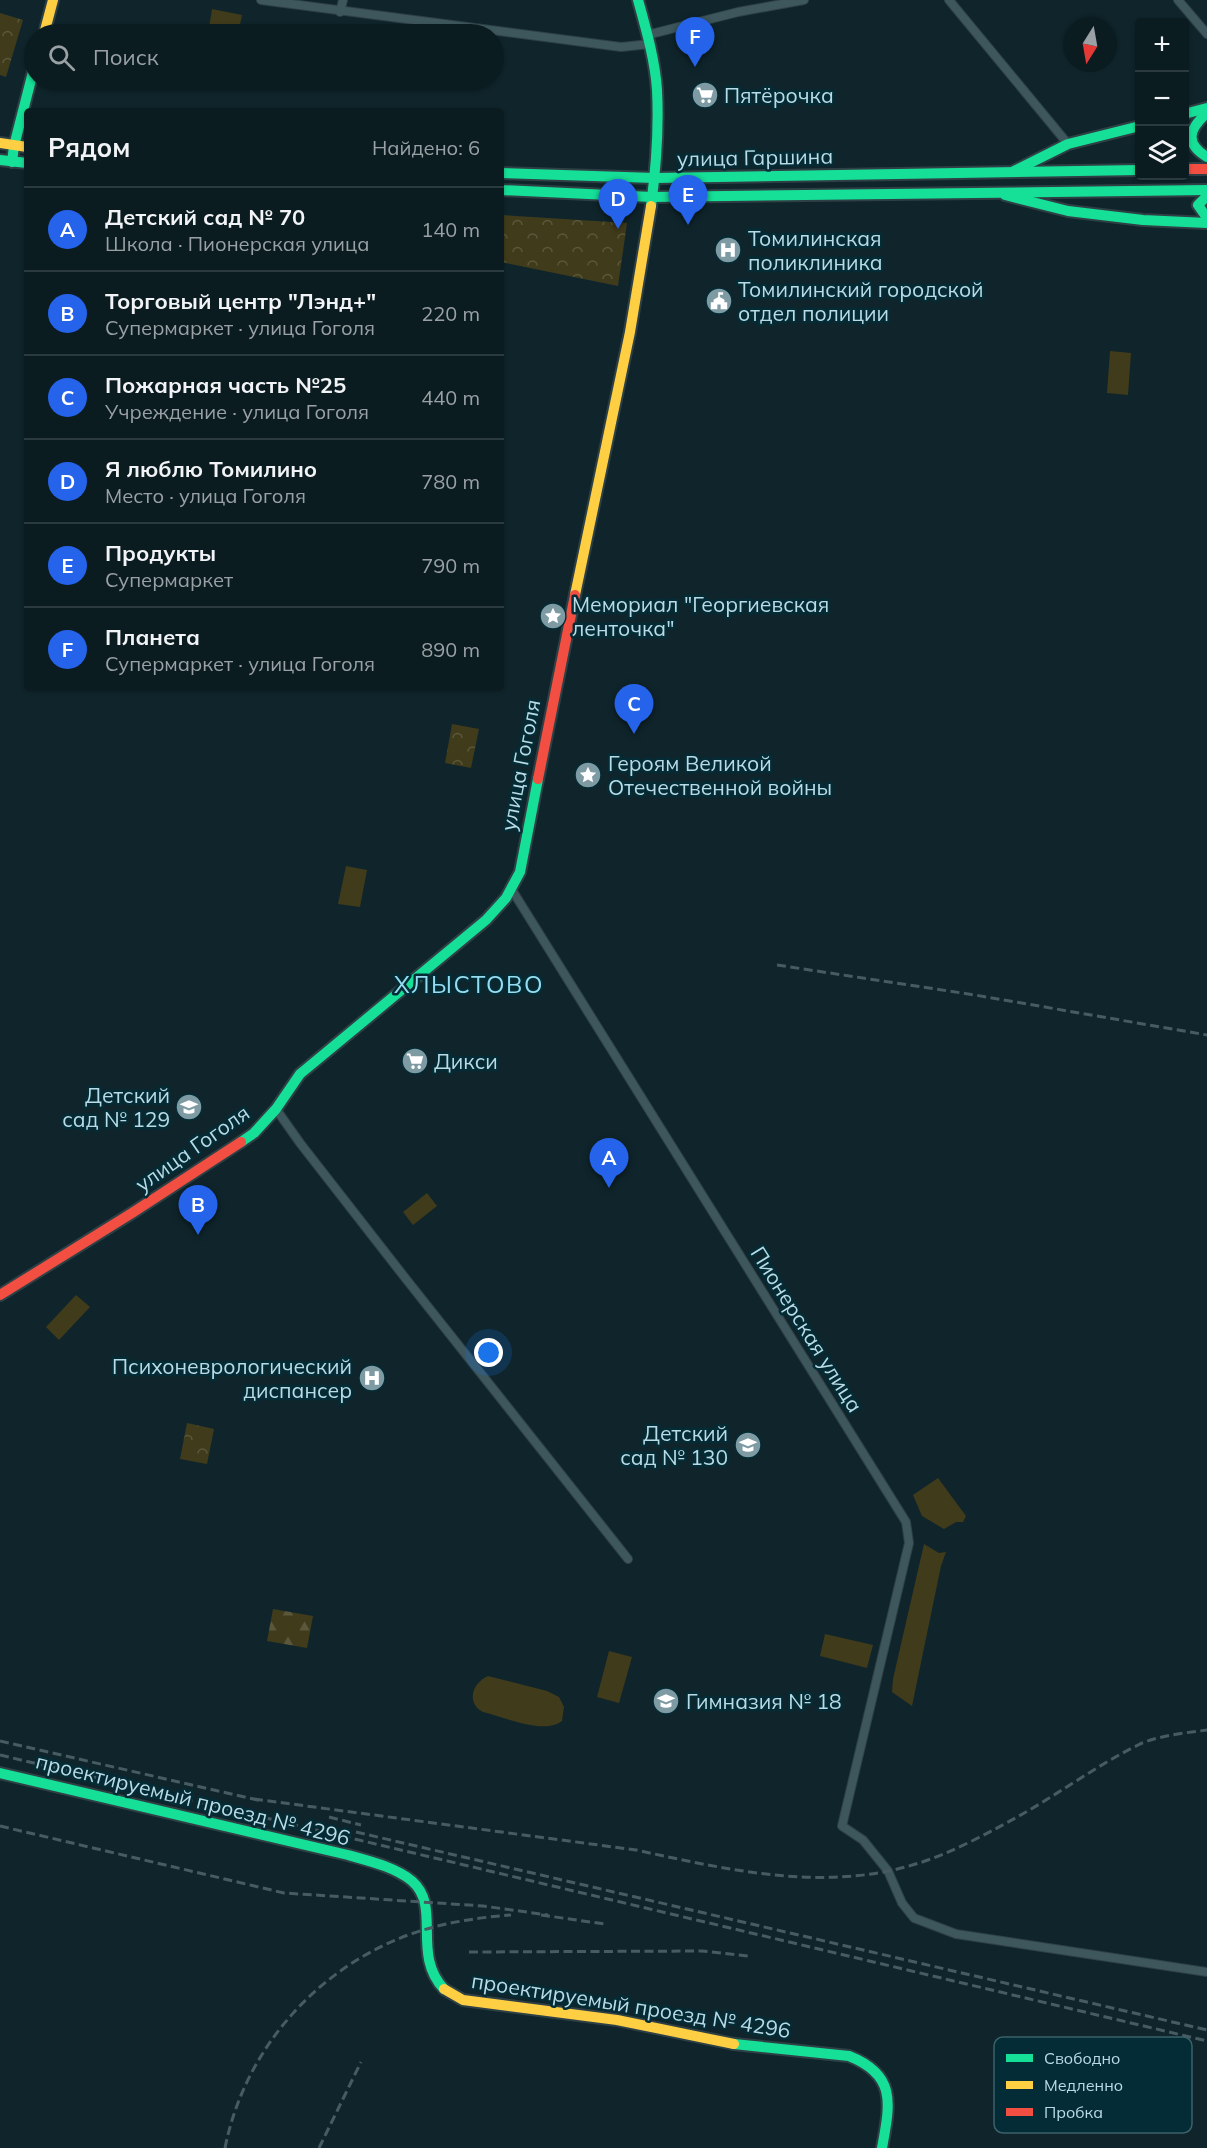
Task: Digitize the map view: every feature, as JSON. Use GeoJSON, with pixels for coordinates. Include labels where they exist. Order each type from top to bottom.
{"type":"FeatureCollection","features":[{"type":"Feature","properties":{"kind":"street"},"geometry":{"type":"LineString","coordinates":[[47,24],[53,0]]}},
{"type":"Feature","properties":{"kind":"street"},"geometry":{"type":"LineString","coordinates":[[261,0],[436,24]]}},
{"type":"Feature","properties":{"kind":"street"},"geometry":{"type":"LineString","coordinates":[[340,12],[343,0]]}},
{"type":"Feature","properties":{"kind":"street","name":"улица Гоголя"},"geometry":{"type":"LineString","coordinates":[[0,1295],[132,1213],[254,1132],[276,1109],[300,1074],[486,920],[512,890],[520,872],[562,656],[628,341],[655,178],[657,90],[638,0]]}},
{"type":"Feature","properties":{"kind":"street"},"geometry":{"type":"LineString","coordinates":[[504,32],[621,47],[738,12],[804,0]]}},
{"type":"Feature","properties":{"kind":"street"},"geometry":{"type":"LineString","coordinates":[[949,0],[1068,144]]}},
{"type":"Feature","properties":{"kind":"street"},"geometry":{"type":"LineString","coordinates":[[1178,0],[1207,34]]}},
{"type":"Feature","properties":{"kind":"street"},"geometry":{"type":"LineString","coordinates":[[12,162],[28,90]]}},
{"type":"Feature","properties":{"kind":"street"},"geometry":{"type":"LineString","coordinates":[[1189,113],[1207,108]]}},
{"type":"Feature","properties":{"kind":"street"},"geometry":{"type":"LineString","coordinates":[[1207,113],[1191,131],[1191,141],[1197,150],[1207,157]]}},
{"type":"Feature","properties":{"kind":"street"},"geometry":{"type":"LineString","coordinates":[[1010,173],[1068,144],[1135,127]]}},
{"type":"Feature","properties":{"kind":"street"},"geometry":{"type":"LineString","coordinates":[[0,143],[24,147]]}},
{"type":"Feature","properties":{"kind":"street"},"geometry":{"type":"LineString","coordinates":[[0,160],[24,163]]}},
{"type":"Feature","properties":{"kind":"street"},"geometry":{"type":"LineString","coordinates":[[1189,169],[1207,169]]}},
{"type":"Feature","properties":{"kind":"street","name":"улица Гаршина"},"geometry":{"type":"LineString","coordinates":[[504,172],[655,178],[1135,170]]}},
{"type":"Feature","properties":{"kind":"street","name":"улица Гаршина"},"geometry":{"type":"LineString","coordinates":[[504,190],[652,196],[996,193]]}},
{"type":"Feature","properties":{"kind":"street"},"geometry":{"type":"LineString","coordinates":[[996,193],[1207,190]]}},
{"type":"Feature","properties":{"kind":"street"},"geometry":{"type":"LineString","coordinates":[[996,193],[1068,211],[1143,220],[1207,223]]}},
{"type":"Feature","properties":{"kind":"street"},"geometry":{"type":"LineString","coordinates":[[1207,196],[1203,197],[1198,205],[1207,218]]}},
{"type":"Feature","properties":{"kind":"street","name":"Пионерская улица"},"geometry":{"type":"LineString","coordinates":[[512,890],[906,1522],[909,1543],[842,1826],[862,1840],[888,1871],[902,1903],[914,1918],[956,1934],[1207,1972]]}},
{"type":"Feature","properties":{"kind":"street"},"geometry":{"type":"LineString","coordinates":[[276,1109],[427,1306],[628,1559]]}},
{"type":"Feature","properties":{"kind":"street","name":"проектируемый проезд № 4296"},"geometry":{"type":"LineString","coordinates":[[0,1773],[344,1856],[401,1873],[415,1883],[426,1901],[427,1964],[435,1979],[447,1992],[463,2000],[617,2020],[741,2044],[849,2056],[864,2060],[877,2071],[889,2093],[882,2148]]}},
{"type":"Feature","properties":{"kind":"green space"},"geometry":{"type":"Polygon","coordinates":[[[212,9],[242,15],[240,24],[210,24],[212,9]]]}},
{"type":"Feature","properties":{"kind":"green space"},"geometry":{"type":"Polygon","coordinates":[[[0,13],[23,20],[6,77],[0,75],[0,13]]]}},
{"type":"Feature","properties":{"kind":"green space"},"geometry":{"type":"Polygon","coordinates":[[[504,215],[627,223],[618,286],[504,263],[504,215]]]}},
{"type":"Feature","properties":{"kind":"green space"},"geometry":{"type":"Polygon","coordinates":[[[1110,351],[1131,353],[1128,395],[1107,393],[1110,351]]]}},
{"type":"Feature","properties":{"kind":"green space"},"geometry":{"type":"Polygon","coordinates":[[[452,724],[479,729],[471,768],[445,763],[452,724]]]}},
{"type":"Feature","properties":{"kind":"green space"},"geometry":{"type":"Polygon","coordinates":[[[346,866],[367,870],[360,907],[338,904],[346,866]]]}},
{"type":"Feature","properties":{"kind":"green space"},"geometry":{"type":"Polygon","coordinates":[[[427,1193],[437,1206],[413,1225],[403,1212],[427,1193]]]}},
{"type":"Feature","properties":{"kind":"green space"},"geometry":{"type":"Polygon","coordinates":[[[76,1295],[90,1307],[59,1340],[46,1327],[76,1295]]]}},
{"type":"Feature","properties":{"kind":"green space"},"geometry":{"type":"Polygon","coordinates":[[[187,1423],[214,1429],[207,1464],[180,1459],[187,1423]]]}},
{"type":"Feature","properties":{"kind":"green space"},"geometry":{"type":"Polygon","coordinates":[[[938,1478],[966,1516],[963,1522],[956,1522],[944,1529],[922,1516],[913,1495],[938,1478]]]}},
{"type":"Feature","properties":{"kind":"green space"},"geometry":{"type":"Polygon","coordinates":[[[924,1544],[939,1553],[946,1552],[941,1566],[912,1706],[892,1692],[924,1544]]]}},
{"type":"Feature","properties":{"kind":"green space"},"geometry":{"type":"Polygon","coordinates":[[[273,1609],[313,1616],[307,1648],[267,1641],[273,1609]]]}},
{"type":"Feature","properties":{"kind":"green space"},"geometry":{"type":"Polygon","coordinates":[[[825,1634],[873,1645],[867,1668],[820,1656],[825,1634]]]}},
{"type":"Feature","properties":{"kind":"green space"},"geometry":{"type":"Polygon","coordinates":[[[609,1651],[632,1657],[619,1703],[597,1697],[609,1651]]]}},
{"type":"Feature","properties":{"kind":"green space"},"geometry":{"type":"Polygon","coordinates":[[[488,1676],[547,1691],[559,1697],[564,1707],[562,1721],[554,1725],[535,1726],[483,1712],[474,1704],[473,1693],[478,1683],[488,1676]]]}},
{"type":"Feature","properties":{"kind":"railway"},"geometry":{"type":"LineString","coordinates":[[777,965],[975,995],[1207,1035]]}},
{"type":"Feature","properties":{"kind":"railway"},"geometry":{"type":"LineString","coordinates":[[254,1799],[636,1850],[742,1871],[813,1877],[849,1876],[884,1872],[919,1863],[945,1853],[1014,1819],[1140,1744],[1165,1736],[1207,1730]]}},
{"type":"Feature","properties":{"kind":"railway"},"geometry":{"type":"LineString","coordinates":[[0,1741],[262,1801]]}},
{"type":"Feature","properties":{"kind":"railway"},"geometry":{"type":"LineString","coordinates":[[0,1755],[1190,2037]]}},
{"type":"Feature","properties":{"kind":"railway"},"geometry":{"type":"LineString","coordinates":[[329,1817],[361,1825]]}},
{"type":"Feature","properties":{"kind":"railway"},"geometry":{"type":"LineString","coordinates":[[0,1826],[284,1893],[483,1906],[548,1915]]}},
{"type":"Feature","properties":{"kind":"railway"},"geometry":{"type":"LineString","coordinates":[[356,1832],[1207,2030]]}},
{"type":"Feature","properties":{"kind":"railway"},"geometry":{"type":"LineString","coordinates":[[225,2148],[234,2115],[263,2053],[283,2025],[332,1977],[360,1958],[405,1936],[450,1923],[511,1915]]}},
{"type":"Feature","properties":{"kind":"railway"},"geometry":{"type":"LineString","coordinates":[[541,1915],[605,1924]]}},
{"type":"Feature","properties":{"kind":"railway"},"geometry":{"type":"LineString","coordinates":[[469,1952],[702,1951],[748,1956]]}},
{"type":"Feature","properties":{"kind":"railway"},"geometry":{"type":"LineString","coordinates":[[1192,2037],[1207,2041]]}},
{"type":"Feature","properties":{"kind":"railway"},"geometry":{"type":"LineString","coordinates":[[319,2148],[361,2062]]}},
{"type":"Feature","properties":{"kind":"traffic: fast"},"geometry":{"type":"LineString","coordinates":[[638,0],[652,56],[657,90],[657,148],[651,206]]}},
{"type":"Feature","properties":{"kind":"traffic: fast"},"geometry":{"type":"LineString","coordinates":[[12,162],[28,90]]}},
{"type":"Feature","properties":{"kind":"traffic: fast"},"geometry":{"type":"LineString","coordinates":[[1189,113],[1207,108]]}},
{"type":"Feature","properties":{"kind":"traffic: fast"},"geometry":{"type":"LineString","coordinates":[[1207,113],[1196,125],[1192,136],[1195,146],[1207,157]]}},
{"type":"Feature","properties":{"kind":"traffic: fast"},"geometry":{"type":"LineString","coordinates":[[1014,171],[1068,144],[1135,127]]}},
{"type":"Feature","properties":{"kind":"traffic: fast"},"geometry":{"type":"LineString","coordinates":[[0,160],[24,163]]}},
{"type":"Feature","properties":{"kind":"traffic: fast"},"geometry":{"type":"LineString","coordinates":[[504,173],[655,178],[1135,170]]}},
{"type":"Feature","properties":{"kind":"traffic: fast"},"geometry":{"type":"LineString","coordinates":[[504,190],[652,197],[1207,190]]}},
{"type":"Feature","properties":{"kind":"traffic: fast"},"geometry":{"type":"LineString","coordinates":[[1005,195],[1068,211],[1143,220],[1207,223]]}},
{"type":"Feature","properties":{"kind":"traffic: fast"},"geometry":{"type":"LineString","coordinates":[[1207,196],[1198,205],[1207,218]]}},
{"type":"Feature","properties":{"kind":"traffic: fast"},"geometry":{"type":"LineString","coordinates":[[241,1142],[254,1133],[276,1109],[300,1074],[486,920],[506,898],[520,872],[538,779]]}},
{"type":"Feature","properties":{"kind":"traffic: fast"},"geometry":{"type":"LineString","coordinates":[[0,1773],[348,1855],[398,1872],[412,1881],[421,1892],[427,1917],[429,1961],[434,1975],[444,1989]]}},
{"type":"Feature","properties":{"kind":"traffic: fast"},"geometry":{"type":"LineString","coordinates":[[734,2044],[849,2056],[865,2064],[876,2072],[883,2082],[886,2093],[888,2105],[882,2148]]}},
{"type":"Feature","properties":{"kind":"traffic: slow"},"geometry":{"type":"LineString","coordinates":[[47,24],[53,0]]}},
{"type":"Feature","properties":{"kind":"traffic: slow"},"geometry":{"type":"LineString","coordinates":[[0,143],[24,147]]}},
{"type":"Feature","properties":{"kind":"traffic: slow"},"geometry":{"type":"LineString","coordinates":[[575,595],[630,332],[651,206]]}},
{"type":"Feature","properties":{"kind":"traffic: slow"},"geometry":{"type":"LineString","coordinates":[[444,1989],[463,2000],[617,2020],[734,2044]]}},
{"type":"Feature","properties":{"kind":"traffic: jam"},"geometry":{"type":"LineString","coordinates":[[1189,169],[1207,169]]}},
{"type":"Feature","properties":{"kind":"traffic: jam"},"geometry":{"type":"LineString","coordinates":[[538,779],[575,595]]}},
{"type":"Feature","properties":{"kind":"traffic: jam"},"geometry":{"type":"LineString","coordinates":[[0,1295],[241,1142]]}},
{"type":"Feature","properties":{"kind":"place","name":"Планета"},"geometry":{"type":"Point","coordinates":[695,67]}},
{"type":"Feature","properties":{"kind":"place","name":"Пятёрочка"},"geometry":{"type":"Point","coordinates":[705,95]}},
{"type":"Feature","properties":{"kind":"place","name":"Продукты"},"geometry":{"type":"Point","coordinates":[688,225]}},
{"type":"Feature","properties":{"kind":"place","name":"Я люблю Томилино"},"geometry":{"type":"Point","coordinates":[618,229]}},
{"type":"Feature","properties":{"kind":"place","name":"Томилинская поликлиника"},"geometry":{"type":"Point","coordinates":[728,250]}},
{"type":"Feature","properties":{"kind":"place","name":"Томилинский городской отдел полиции"},"geometry":{"type":"Point","coordinates":[719,301]}},
{"type":"Feature","properties":{"kind":"place","name":"Мемориал \"Георгиевская ленточка\""},"geometry":{"type":"Point","coordinates":[553,616]}},
{"type":"Feature","properties":{"kind":"place","name":"Пожарная часть №25"},"geometry":{"type":"Point","coordinates":[634,734]}},
{"type":"Feature","properties":{"kind":"place","name":"Героям Великой Отечественной войны"},"geometry":{"type":"Point","coordinates":[588,775]}},
{"type":"Feature","properties":{"kind":"place","name":"Дикси"},"geometry":{"type":"Point","coordinates":[415,1061]}},
{"type":"Feature","properties":{"kind":"place","name":"Детский сад № 129"},"geometry":{"type":"Point","coordinates":[189,1107]}},
{"type":"Feature","properties":{"kind":"place","name":"Детский сад № 70"},"geometry":{"type":"Point","coordinates":[609,1188]}},
{"type":"Feature","properties":{"kind":"place","name":"Торговый центр \"Лэнд+\""},"geometry":{"type":"Point","coordinates":[198,1235]}},
{"type":"Feature","properties":{"kind":"place","name":"Психоневрологический диспансер"},"geometry":{"type":"Point","coordinates":[372,1378]}},
{"type":"Feature","properties":{"kind":"place","name":"Детский сад № 130"},"geometry":{"type":"Point","coordinates":[748,1445]}},
{"type":"Feature","properties":{"kind":"place","name":"Гимназия № 18"},"geometry":{"type":"Point","coordinates":[666,1701]}},
{"type":"Feature","properties":{"kind":"district","name":"ХЛЫСТОВО"},"geometry":{"type":"Point","coordinates":[469,984]}}]}
